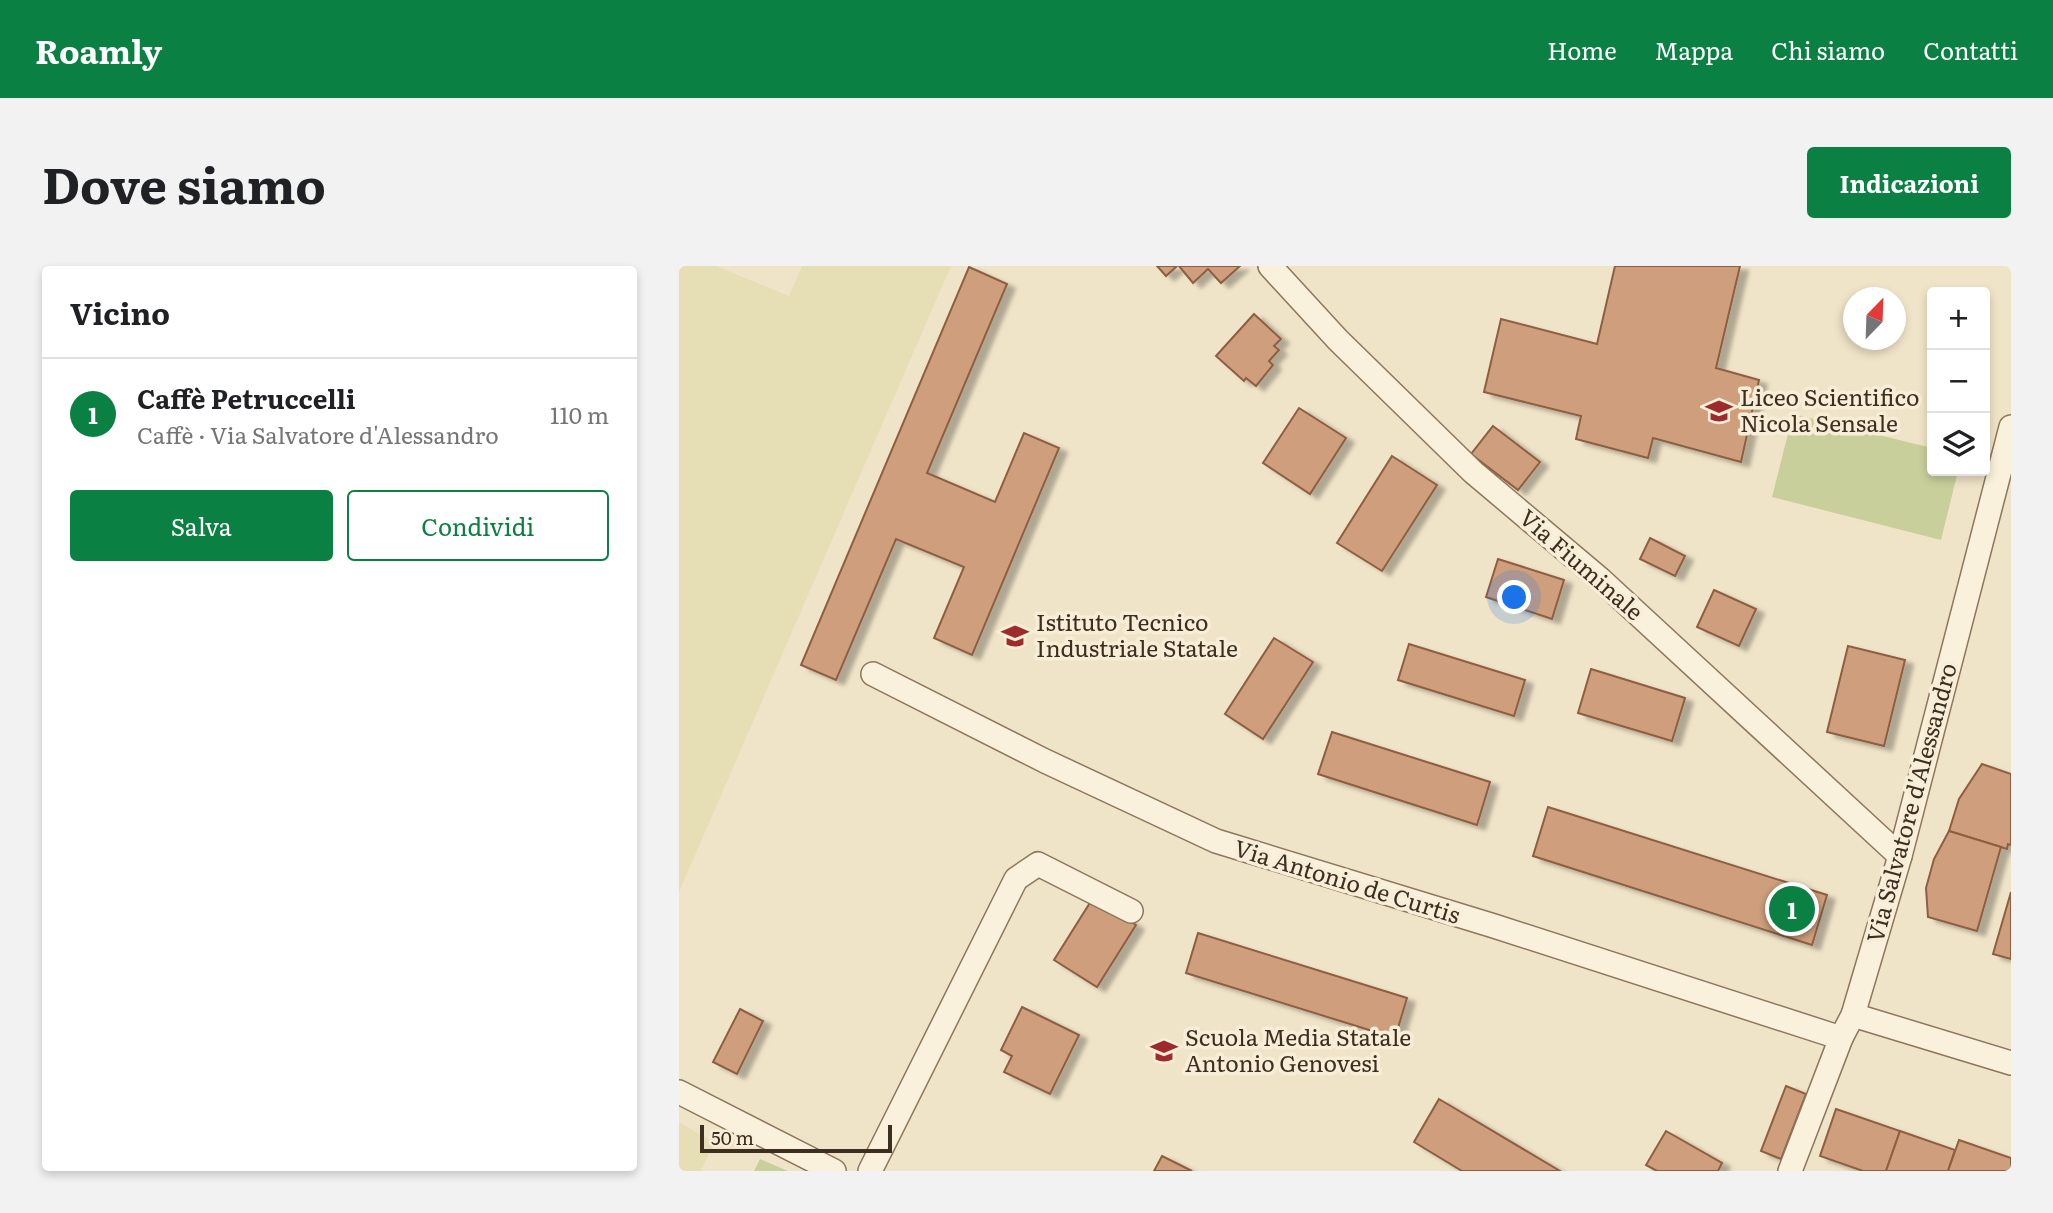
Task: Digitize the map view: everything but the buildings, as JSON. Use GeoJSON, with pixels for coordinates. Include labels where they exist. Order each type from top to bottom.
{"type":"FeatureCollection","features":[{"type":"Feature","properties":{"kind":"street","name":"Via Fiuminale"},"geometry":{"type":"LineString","coordinates":[[1270,266],[1338,340],[1473,472],[1600,579],[1900,856]]}},
{"type":"Feature","properties":{"kind":"street","name":"Via Salvatore d'Alessandro"},"geometry":{"type":"LineString","coordinates":[[1790,1171],[1841,1038],[1853,1015],[1900,856],[2011,427]]}},
{"type":"Feature","properties":{"kind":"street","name":"Via Antonio de Curtis"},"geometry":{"type":"LineString","coordinates":[[873,674],[1045,761],[1216,841],[1494,926],[1841,1038]]}},
{"type":"Feature","properties":{"kind":"street"},"geometry":{"type":"LineString","coordinates":[[870,1171],[1016,879],[1038,864],[1131,911]]}},
{"type":"Feature","properties":{"kind":"street"},"geometry":{"type":"LineString","coordinates":[[1853,1015],[2011,1063]]}},
{"type":"Feature","properties":{"kind":"street"},"geometry":{"type":"LineString","coordinates":[[679,1092],[834,1171]]}},
{"type":"Feature","properties":{"kind":"shaded area"},"geometry":{"type":"Polygon","coordinates":[[[679,266],[716,266],[789,296],[802,266],[951,266],[679,892],[679,266]]]}},
{"type":"Feature","properties":{"kind":"shaded area"},"geometry":{"type":"Polygon","coordinates":[[[679,1122],[714,1143],[701,1171],[679,1171],[679,1122]]]}},
{"type":"Feature","properties":{"kind":"green space"},"geometry":{"type":"Polygon","coordinates":[[[1793,414],[1927,447],[1927,476],[1957,476],[1941,540],[1772,497],[1793,414]]]}},
{"type":"Feature","properties":{"kind":"green space"},"geometry":{"type":"Polygon","coordinates":[[[760,1159],[788,1171],[754,1171],[760,1159]]]}},
{"type":"Feature","properties":{"kind":"place","name":"Liceo Scientifico Nicola Sensale"},"geometry":{"type":"Point","coordinates":[1719,411]}},
{"type":"Feature","properties":{"kind":"place","name":"Istituto Tecnico Industriale Statale"},"geometry":{"type":"Point","coordinates":[1015,636]}},
{"type":"Feature","properties":{"kind":"place","name":"Caffè Petruccelli"},"geometry":{"type":"Point","coordinates":[1792,909]}},
{"type":"Feature","properties":{"kind":"place","name":"Scuola Media Statale Antonio Genovesi"},"geometry":{"type":"Point","coordinates":[1164,1051]}}]}
